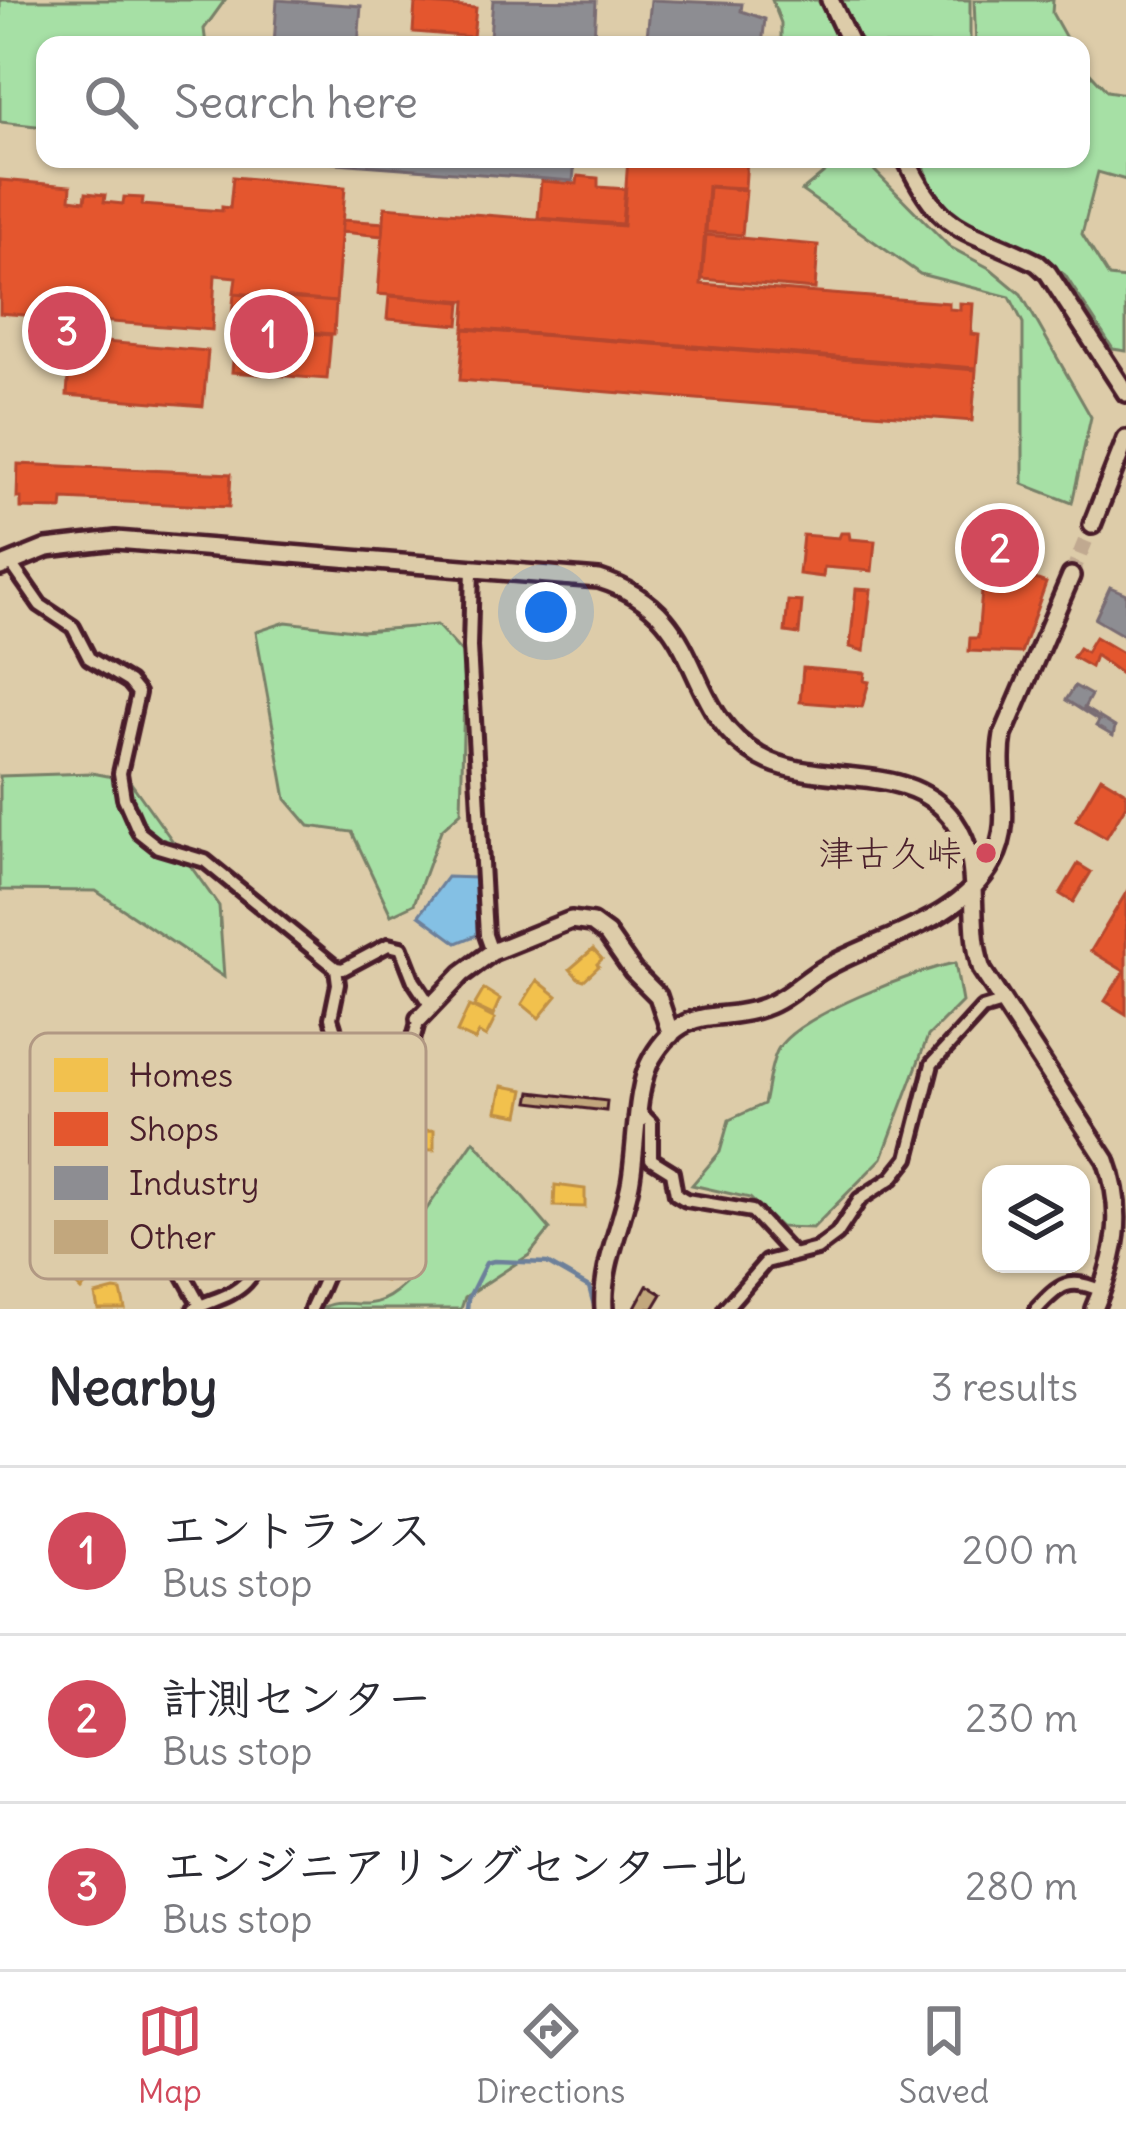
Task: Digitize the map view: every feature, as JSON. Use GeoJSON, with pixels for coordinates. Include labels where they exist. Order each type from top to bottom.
{"type":"FeatureCollection","features":[{"type":"Feature","properties":{"kind":"street"},"geometry":{"type":"LineString","coordinates":[[830,0],[847,36]]}},
{"type":"Feature","properties":{"kind":"street"},"geometry":{"type":"LineString","coordinates":[[910,168],[940,217],[1037,263],[1048,273],[1126,393]]}},
{"type":"Feature","properties":{"kind":"street"},"geometry":{"type":"LineString","coordinates":[[1092,525],[1126,439]]}},
{"type":"Feature","properties":{"kind":"street"},"geometry":{"type":"LineString","coordinates":[[424,1012],[401,948],[388,945],[344,969],[336,968],[205,861],[158,847],[139,832],[120,773],[138,700],[135,687],[88,658],[73,627],[40,605],[5,565],[60,546],[116,540],[599,579],[640,598],[679,636],[708,702],[740,742],[756,754],[786,767],[905,786],[935,802],[955,822],[968,848],[976,954],[1002,1003],[1113,1175],[1120,1202],[1119,1247],[1094,1309]]}},
{"type":"Feature","properties":{"kind":"street"},"geometry":{"type":"LineString","coordinates":[[472,568],[470,647],[478,802],[486,935],[492,952]]}},
{"type":"Feature","properties":{"kind":"street"},"geometry":{"type":"LineString","coordinates":[[604,1309],[604,1279],[630,1184],[651,1059],[670,1035],[702,1016],[768,1006],[821,970],[925,922],[972,888],[993,860],[1003,836],[999,756],[1004,735],[1071,576]]}},
{"type":"Feature","properties":{"kind":"street"},"geometry":{"type":"LineString","coordinates":[[416,1033],[424,1012],[492,952],[571,920],[592,923],[607,934],[658,996],[670,1035]]}},
{"type":"Feature","properties":{"kind":"street"},"geometry":{"type":"LineString","coordinates":[[336,968],[338,988],[331,1018],[336,1033]]}},
{"type":"Feature","properties":{"kind":"street"},"geometry":{"type":"LineString","coordinates":[[724,1309],[766,1262],[818,1249],[837,1234],[860,1199],[900,1168],[916,1135],[932,1064],[982,1009],[1002,1003]]}},
{"type":"Feature","properties":{"kind":"street"},"geometry":{"type":"LineString","coordinates":[[641,1113],[651,1123],[651,1159],[672,1172],[676,1194],[686,1200],[752,1211],[793,1255]]}},
{"type":"Feature","properties":{"kind":"street"},"geometry":{"type":"LineString","coordinates":[[184,1279],[197,1307],[234,1292],[249,1279]]}},
{"type":"Feature","properties":{"kind":"street"},"geometry":{"type":"LineString","coordinates":[[311,1309],[325,1279]]}},
{"type":"Feature","properties":{"kind":"street"},"geometry":{"type":"LineString","coordinates":[[1037,1309],[1069,1283],[1083,1282],[1101,1291]]}},
{"type":"Feature","properties":{"kind":"green space"},"geometry":{"type":"Polygon","coordinates":[[[0,0],[225,0],[204,29],[205,36],[36,36],[36,126],[0,122],[0,0]]]}},
{"type":"Feature","properties":{"kind":"green space"},"geometry":{"type":"Polygon","coordinates":[[[772,0],[818,0],[836,36],[781,36],[772,0]]]}},
{"type":"Feature","properties":{"kind":"green space"},"geometry":{"type":"Polygon","coordinates":[[[837,0],[970,0],[970,36],[855,36],[837,0]]]}},
{"type":"Feature","properties":{"kind":"green space"},"geometry":{"type":"Polygon","coordinates":[[[974,0],[1053,0],[1052,13],[1065,36],[976,36],[974,0]]]}},
{"type":"Feature","properties":{"kind":"green space"},"geometry":{"type":"Polygon","coordinates":[[[1090,73],[1107,91],[1126,94],[1126,180],[1098,172],[1082,234],[1109,277],[1126,279],[1126,351],[1113,349],[1065,275],[1030,249],[967,224],[938,201],[925,168],[1090,168],[1090,73]]]}},
{"type":"Feature","properties":{"kind":"green space"},"geometry":{"type":"Polygon","coordinates":[[[830,168],[872,168],[950,247],[991,269],[1021,294],[1091,417],[1072,503],[1023,484],[1023,323],[1010,297],[920,274],[802,191],[830,168]]]}},
{"type":"Feature","properties":{"kind":"green space"},"geometry":{"type":"Polygon","coordinates":[[[286,622],[362,631],[437,625],[465,656],[461,812],[441,830],[414,904],[391,915],[352,832],[309,826],[286,799],[256,632],[286,622]]]}},
{"type":"Feature","properties":{"kind":"green space"},"geometry":{"type":"Polygon","coordinates":[[[92,773],[129,780],[219,906],[224,977],[96,891],[0,890],[0,776],[92,773]]]}},
{"type":"Feature","properties":{"kind":"green space"},"geometry":{"type":"Polygon","coordinates":[[[955,963],[962,1002],[928,1036],[882,1158],[813,1228],[780,1227],[750,1198],[692,1185],[720,1152],[729,1120],[764,1104],[775,1055],[790,1036],[859,996],[955,963]]]}},
{"type":"Feature","properties":{"kind":"green space"},"geometry":{"type":"Polygon","coordinates":[[[474,1141],[550,1229],[529,1255],[465,1297],[461,1309],[320,1309],[337,1303],[375,1303],[409,1279],[426,1279],[426,1210],[474,1141]]]}},
{"type":"Feature","properties":{"kind":"water"},"geometry":{"type":"Polygon","coordinates":[[[447,877],[476,878],[477,935],[457,943],[419,915],[447,877]]]}},
{"type":"Feature","properties":{"kind":"building: Homes"},"geometry":{"type":"Polygon","coordinates":[[[593,949],[602,959],[599,966],[584,980],[578,978],[570,969],[593,949]]]}},
{"type":"Feature","properties":{"kind":"building: Homes"},"geometry":{"type":"Polygon","coordinates":[[[537,980],[557,996],[539,1018],[522,1004],[537,980]]]}},
{"type":"Feature","properties":{"kind":"building: Homes"},"geometry":{"type":"Polygon","coordinates":[[[484,989],[500,999],[493,1015],[474,1006],[484,989]]]}},
{"type":"Feature","properties":{"kind":"building: Homes"},"geometry":{"type":"Polygon","coordinates":[[[469,1006],[495,1019],[486,1037],[479,1033],[475,1040],[457,1032],[469,1006]]]}},
{"type":"Feature","properties":{"kind":"building: Homes"},"geometry":{"type":"Polygon","coordinates":[[[502,1086],[524,1090],[519,1115],[497,1111],[502,1086]]]}},
{"type":"Feature","properties":{"kind":"building: Homes"},"geometry":{"type":"Polygon","coordinates":[[[426,1130],[434,1130],[434,1150],[426,1150],[426,1130]]]}},
{"type":"Feature","properties":{"kind":"building: Homes"},"geometry":{"type":"Polygon","coordinates":[[[555,1185],[585,1189],[585,1207],[554,1206],[555,1185]]]}},
{"type":"Feature","properties":{"kind":"building: Homes"},"geometry":{"type":"Polygon","coordinates":[[[70,1279],[91,1279],[81,1290],[70,1279]]]}},
{"type":"Feature","properties":{"kind":"building: Homes"},"geometry":{"type":"Polygon","coordinates":[[[121,1291],[125,1309],[98,1309],[95,1295],[121,1291]]]}},
{"type":"Feature","properties":{"kind":"building: Shops"},"geometry":{"type":"Polygon","coordinates":[[[415,3],[476,8],[473,36],[413,32],[415,3]]]}},
{"type":"Feature","properties":{"kind":"building: Shops"},"geometry":{"type":"Polygon","coordinates":[[[627,168],[746,168],[745,188],[708,186],[701,284],[949,303],[949,309],[960,310],[960,303],[973,304],[971,334],[979,335],[976,368],[464,328],[466,301],[378,294],[385,207],[623,226],[627,168]]]}},
{"type":"Feature","properties":{"kind":"building: Shops"},"geometry":{"type":"Polygon","coordinates":[[[578,176],[598,178],[598,187],[625,189],[622,224],[538,218],[541,181],[577,184],[578,176]]]}},
{"type":"Feature","properties":{"kind":"building: Shops"},"geometry":{"type":"Polygon","coordinates":[[[233,177],[345,187],[336,302],[234,293],[236,277],[215,275],[212,330],[0,313],[0,180],[71,186],[70,199],[85,201],[86,193],[105,195],[104,202],[123,204],[124,197],[143,198],[142,205],[222,211],[222,207],[230,208],[233,177]]]}},
{"type":"Feature","properties":{"kind":"building: Shops"},"geometry":{"type":"Polygon","coordinates":[[[709,187],[746,190],[742,235],[706,232],[709,187]]]}},
{"type":"Feature","properties":{"kind":"building: Shops"},"geometry":{"type":"Polygon","coordinates":[[[342,220],[384,223],[383,236],[341,232],[342,220]]]}},
{"type":"Feature","properties":{"kind":"building: Shops"},"geometry":{"type":"Polygon","coordinates":[[[706,235],[818,245],[815,289],[702,279],[706,235]]]}},
{"type":"Feature","properties":{"kind":"building: Shops"},"geometry":{"type":"Polygon","coordinates":[[[234,294],[336,302],[334,334],[231,326],[234,294]]]}},
{"type":"Feature","properties":{"kind":"building: Shops"},"geometry":{"type":"Polygon","coordinates":[[[389,296],[461,302],[459,325],[387,319],[389,296]]]}},
{"type":"Feature","properties":{"kind":"building: Shops"},"geometry":{"type":"Polygon","coordinates":[[[236,328],[331,335],[327,379],[232,372],[236,328]]]}},
{"type":"Feature","properties":{"kind":"building: Shops"},"geometry":{"type":"Polygon","coordinates":[[[464,329],[976,370],[972,421],[460,380],[464,329]]]}},
{"type":"Feature","properties":{"kind":"building: Shops"},"geometry":{"type":"Polygon","coordinates":[[[71,339],[208,351],[203,406],[67,395],[71,339]]]}},
{"type":"Feature","properties":{"kind":"building: Shops"},"geometry":{"type":"Polygon","coordinates":[[[18,464],[231,474],[229,507],[63,499],[62,509],[21,508],[18,464]]]}},
{"type":"Feature","properties":{"kind":"building: Shops"},"geometry":{"type":"Polygon","coordinates":[[[849,533],[850,539],[875,541],[872,571],[824,567],[823,577],[799,574],[803,535],[839,538],[849,533]]]}},
{"type":"Feature","properties":{"kind":"building: Shops"},"geometry":{"type":"Polygon","coordinates":[[[997,554],[1046,583],[1021,653],[969,651],[970,638],[978,638],[984,567],[999,568],[997,554]]]}},
{"type":"Feature","properties":{"kind":"building: Shops"},"geometry":{"type":"Polygon","coordinates":[[[856,589],[871,590],[864,651],[850,647],[856,589]]]}},
{"type":"Feature","properties":{"kind":"building: Shops"},"geometry":{"type":"Polygon","coordinates":[[[788,601],[802,602],[799,634],[785,632],[788,601]]]}},
{"type":"Feature","properties":{"kind":"building: Shops"},"geometry":{"type":"Polygon","coordinates":[[[1095,637],[1126,655],[1125,669],[1120,673],[1095,655],[1091,667],[1073,657],[1079,648],[1086,652],[1095,637]]]}},
{"type":"Feature","properties":{"kind":"building: Shops"},"geometry":{"type":"Polygon","coordinates":[[[803,668],[865,673],[864,681],[869,682],[862,707],[800,702],[803,668]]]}},
{"type":"Feature","properties":{"kind":"building: Shops"},"geometry":{"type":"Polygon","coordinates":[[[1101,777],[1126,792],[1126,805],[1106,838],[1076,820],[1101,777]]]}},
{"type":"Feature","properties":{"kind":"building: Shops"},"geometry":{"type":"Polygon","coordinates":[[[1078,864],[1091,872],[1073,902],[1060,894],[1078,864]]]}},
{"type":"Feature","properties":{"kind":"building: Shops"},"geometry":{"type":"Polygon","coordinates":[[[1126,893],[1126,1014],[1105,1001],[1124,971],[1091,951],[1126,893]]]}},
{"type":"Feature","properties":{"kind":"building: Industry"},"geometry":{"type":"Polygon","coordinates":[[[277,0],[361,6],[359,36],[275,36],[277,0]]]}},
{"type":"Feature","properties":{"kind":"building: Industry"},"geometry":{"type":"Polygon","coordinates":[[[493,0],[596,1],[594,36],[490,36],[493,0]]]}},
{"type":"Feature","properties":{"kind":"building: Industry"},"geometry":{"type":"Polygon","coordinates":[[[651,0],[742,4],[741,11],[765,19],[763,36],[647,36],[651,0]]]}},
{"type":"Feature","properties":{"kind":"building: Industry"},"geometry":{"type":"Polygon","coordinates":[[[402,168],[574,168],[573,181],[402,168]]]}},
{"type":"Feature","properties":{"kind":"building: Industry"},"geometry":{"type":"Polygon","coordinates":[[[1110,587],[1126,594],[1126,637],[1095,619],[1110,587]]]}},
{"type":"Feature","properties":{"kind":"building: Industry"},"geometry":{"type":"Polygon","coordinates":[[[1075,686],[1091,695],[1084,708],[1115,727],[1113,736],[1066,700],[1075,686]]]}},
{"type":"Feature","properties":{"kind":"building: Other"},"geometry":{"type":"Polygon","coordinates":[[[531,1092],[607,1101],[606,1111],[529,1102],[531,1092]]]}},
{"type":"Feature","properties":{"kind":"building: Other"},"geometry":{"type":"Polygon","coordinates":[[[28,1116],[30,1116],[30,1165],[28,1116]]]}},
{"type":"Feature","properties":{"kind":"building: Other"},"geometry":{"type":"Polygon","coordinates":[[[647,1285],[662,1294],[653,1309],[634,1309],[647,1285]]]}},
{"type":"Feature","properties":{"kind":"waterway"},"geometry":{"type":"LineString","coordinates":[[467,1309],[486,1263],[494,1261],[547,1263],[589,1287],[595,1309]]}},
{"type":"Feature","properties":{"kind":"tunnel"},"geometry":{"type":"LineString","coordinates":[[1071,576],[1092,525]]}},
{"type":"Feature","properties":{"kind":"place","name":"エンジニアリングセンター北"},"geometry":{"type":"Point","coordinates":[67,331]}},
{"type":"Feature","properties":{"kind":"place","name":"エントランス"},"geometry":{"type":"Point","coordinates":[269,334]}},
{"type":"Feature","properties":{"kind":"place","name":"計測センター"},"geometry":{"type":"Point","coordinates":[1000,548]}},
{"type":"Feature","properties":{"kind":"place","name":"津古久峠"},"geometry":{"type":"Point","coordinates":[986,853]}}]}
